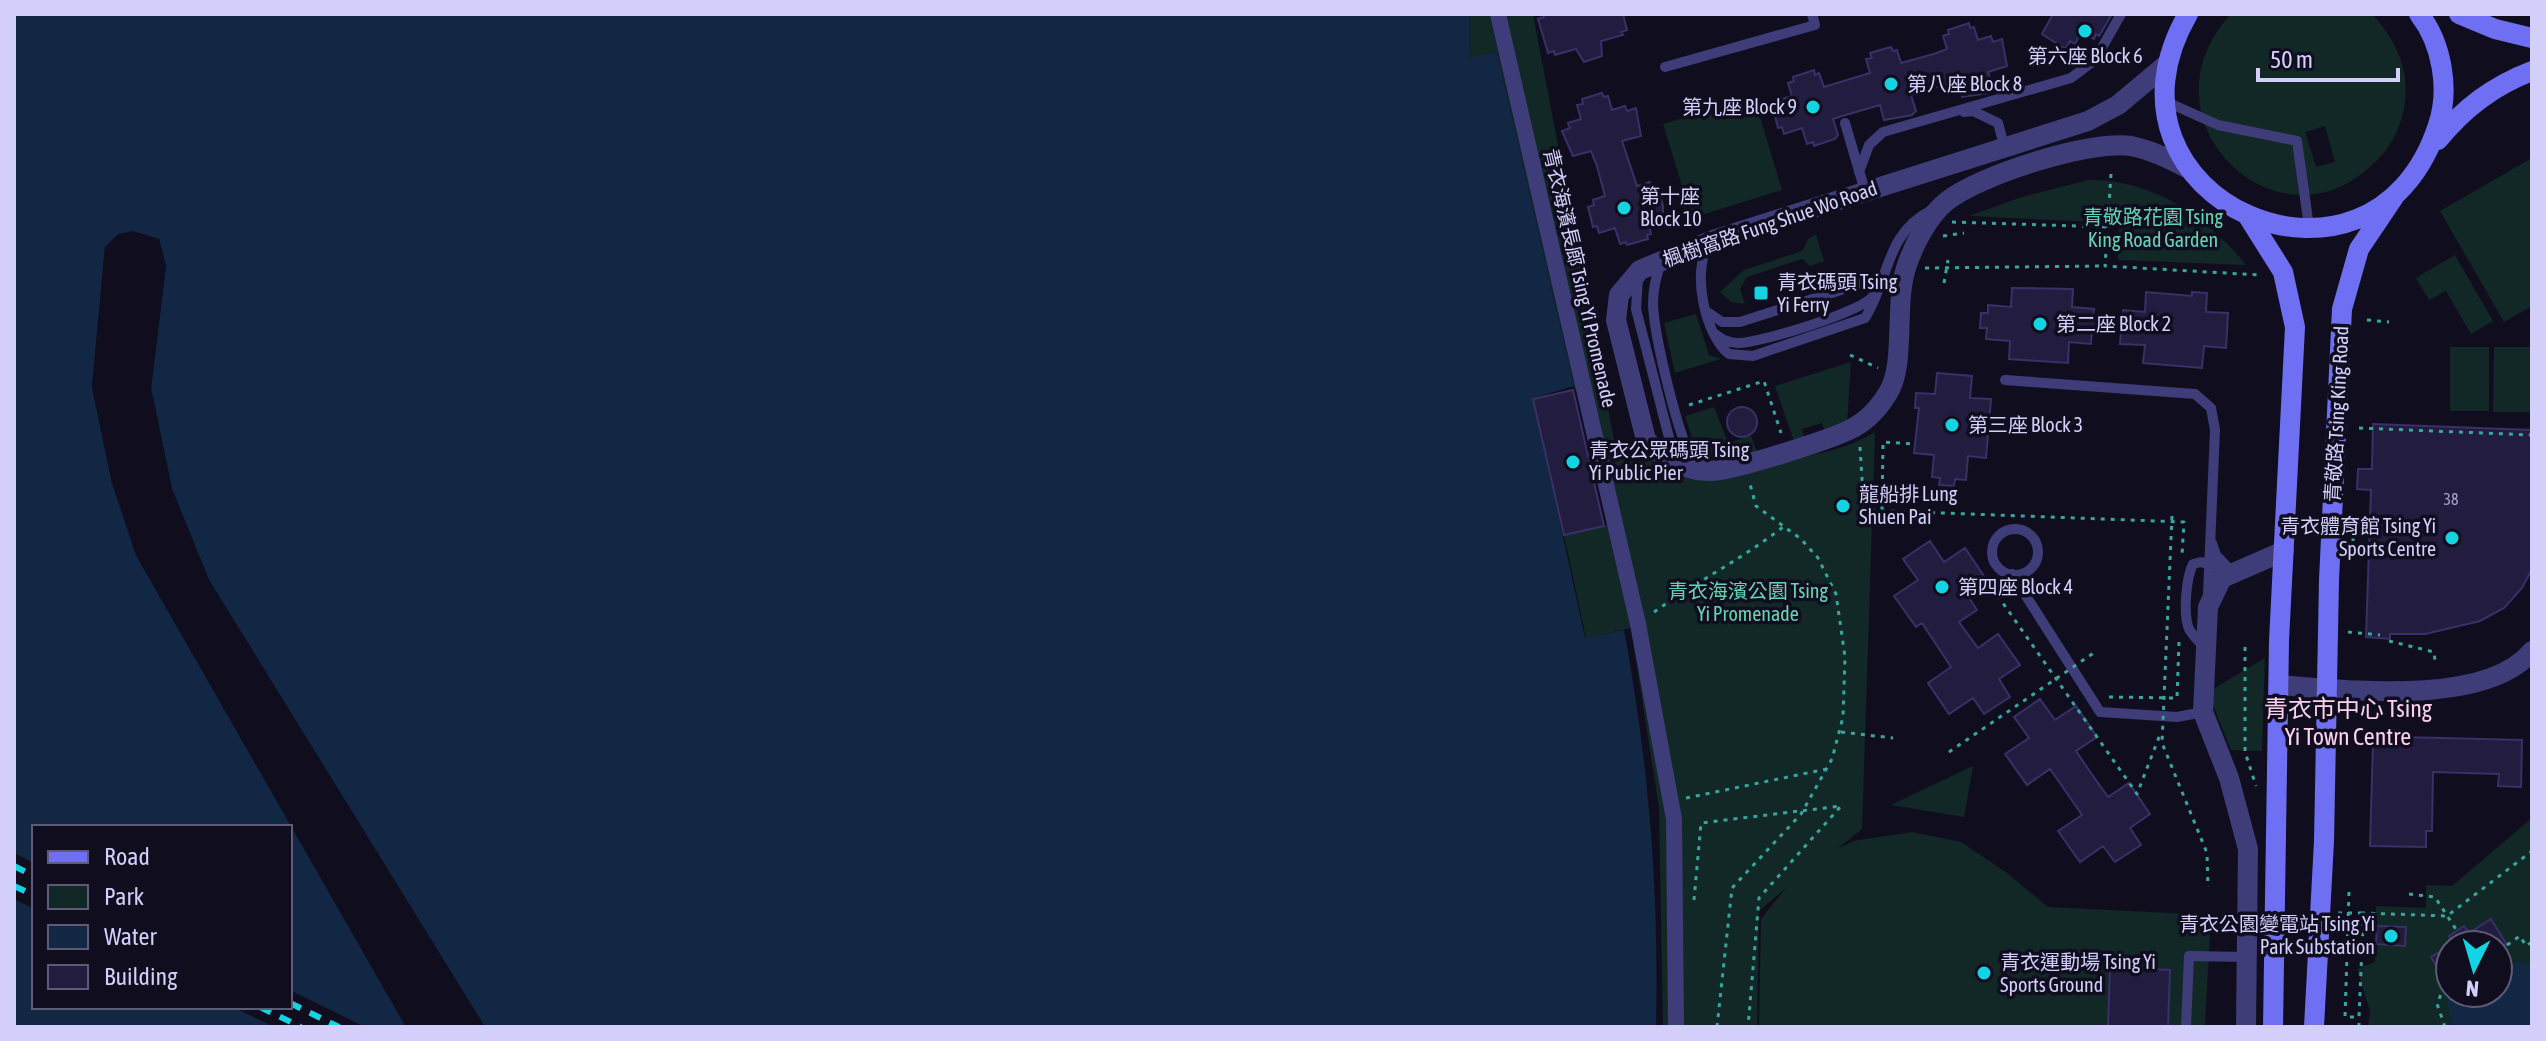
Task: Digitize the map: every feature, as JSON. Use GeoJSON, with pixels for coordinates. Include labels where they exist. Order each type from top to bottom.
{"type":"FeatureCollection","features":[{"type":"Feature","properties":{"kind":"main road"},"geometry":{"type":"LineString","coordinates":[[2188,14],[2176,35],[2167,64],[2164,101],[2172,137],[2187,168],[2206,190],[2249,218],[2279,227],[2309,229],[2339,225],[2368,214],[2394,197],[2415,175],[2430,149],[2468,105],[2503,83],[2532,71]]}},
{"type":"Feature","properties":{"kind":"main road"},"geometry":{"type":"LineString","coordinates":[[2419,14],[2438,51],[2443,84],[2441,117],[2430,149]]}},
{"type":"Feature","properties":{"kind":"main road"},"geometry":{"type":"LineString","coordinates":[[2459,14],[2532,38]]}},
{"type":"Feature","properties":{"kind":"main road","name":"青敬路 Tsing King Road"},"geometry":{"type":"LineString","coordinates":[[2314,1027],[2324,841],[2342,309],[2359,249],[2394,197]]}},
{"type":"Feature","properties":{"kind":"main road"},"geometry":{"type":"LineString","coordinates":[[2249,218],[2283,272],[2295,327],[2279,685],[2273,1027]]}},
{"type":"Feature","properties":{"kind":"street","name":"青衣海濱長廊 Tsing Yi Promenade"},"geometry":{"type":"LineString","coordinates":[[1498,14],[1638,624],[1674,819],[1676,1027]]}},
{"type":"Feature","properties":{"kind":"street","name":"楓樹窩路 Fung Shue Wo Road"},"geometry":{"type":"LineString","coordinates":[[1709,472],[1680,464],[1657,451],[1646,440],[1616,320],[1619,295],[1625,284],[1640,270],[1862,181],[2005,149],[2088,121],[2118,105],[2167,64]]}},
{"type":"Feature","properties":{"kind":"street"},"geometry":{"type":"LineString","coordinates":[[1709,472],[1851,429],[1875,412],[1891,390],[1898,363],[1900,288],[1907,264],[1928,224],[1946,202],[2014,171],[2074,150],[2098,146],[2142,149],[2187,168]]}},
{"type":"Feature","properties":{"kind":"street"},"geometry":{"type":"LineString","coordinates":[[2246,1027],[2248,849],[2229,778],[2203,712],[2208,607],[2213,591],[2232,572],[2259,565],[2284,551]]}},
{"type":"Feature","properties":{"kind":"street"},"geometry":{"type":"LineString","coordinates":[[2279,685],[2327,689],[2419,688],[2478,683],[2502,673],[2532,651]]}},
{"type":"Feature","properties":{"kind":"lane"},"geometry":{"type":"LineString","coordinates":[[1665,67],[1815,25],[1812,14]]}},
{"type":"Feature","properties":{"kind":"lane"},"geometry":{"type":"LineString","coordinates":[[1862,181],[1869,145],[1883,132],[2071,78],[2095,60],[2121,14]]}},
{"type":"Feature","properties":{"kind":"lane"},"geometry":{"type":"LineString","coordinates":[[2164,101],[2218,125],[2297,141],[2309,229]]}},
{"type":"Feature","properties":{"kind":"lane"},"geometry":{"type":"LineString","coordinates":[[1946,113],[1973,111],[1998,123],[2005,149]]}},
{"type":"Feature","properties":{"kind":"lane"},"geometry":{"type":"LineString","coordinates":[[1845,123],[1862,181]]}},
{"type":"Feature","properties":{"kind":"lane"},"geometry":{"type":"LineString","coordinates":[[1713,240],[1699,267],[1698,279],[1715,334],[1729,354],[1742,357],[1759,355],[1858,323],[1869,312],[1889,254],[1906,228],[1946,202]]}},
{"type":"Feature","properties":{"kind":"lane"},"geometry":{"type":"LineString","coordinates":[[1662,259],[1655,283],[1654,318],[1685,444],[1697,467],[1709,472]]}},
{"type":"Feature","properties":{"kind":"lane"},"geometry":{"type":"LineString","coordinates":[[1708,312],[1722,322],[1740,322],[1879,278]]}},
{"type":"Feature","properties":{"kind":"lane"},"geometry":{"type":"LineString","coordinates":[[2005,380],[2195,394],[2211,408],[2215,430],[2208,607]]}},
{"type":"Feature","properties":{"kind":"lane"},"geometry":{"type":"LineString","coordinates":[[2012,574],[2027,572],[2037,560],[2037,545],[2021,530],[2006,531],[1993,548],[1999,568],[2012,574],[2100,712],[2177,717],[2203,712]]}},
{"type":"Feature","properties":{"kind":"lane"},"geometry":{"type":"LineString","coordinates":[[2209,533],[2216,555],[2232,572]]}},
{"type":"Feature","properties":{"kind":"lane"},"geometry":{"type":"LineString","coordinates":[[2206,649],[2190,630],[2187,621],[2189,572],[2193,564],[2209,563],[2232,572]]}},
{"type":"Feature","properties":{"kind":"lane"},"geometry":{"type":"LineString","coordinates":[[2186,1027],[2189,956],[2247,957]]}},
{"type":"Feature","properties":{"kind":"path"},"geometry":{"type":"LineString","coordinates":[[2105,266],[2111,174]]}},
{"type":"Feature","properties":{"kind":"path"},"geometry":{"type":"LineString","coordinates":[[1951,222],[2108,227]]}},
{"type":"Feature","properties":{"kind":"path"},"geometry":{"type":"LineString","coordinates":[[1939,237],[1964,233]]}},
{"type":"Feature","properties":{"kind":"path"},"geometry":{"type":"LineString","coordinates":[[1944,283],[1948,260]]}},
{"type":"Feature","properties":{"kind":"path"},"geometry":{"type":"LineString","coordinates":[[1922,268],[2105,266],[2260,275]]}},
{"type":"Feature","properties":{"kind":"path"},"geometry":{"type":"LineString","coordinates":[[2367,320],[2389,322]]}},
{"type":"Feature","properties":{"kind":"path"},"geometry":{"type":"LineString","coordinates":[[1850,355],[1885,370]]}},
{"type":"Feature","properties":{"kind":"path"},"geometry":{"type":"LineString","coordinates":[[1689,405],[1764,381],[1787,450]]}},
{"type":"Feature","properties":{"kind":"path"},"geometry":{"type":"LineString","coordinates":[[2359,428],[2532,435],[2532,473]]}},
{"type":"Feature","properties":{"kind":"path"},"geometry":{"type":"LineString","coordinates":[[1860,436],[1864,510],[2184,522],[2182,566]]}},
{"type":"Feature","properties":{"kind":"path"},"geometry":{"type":"LineString","coordinates":[[1882,509],[1883,442],[1915,444]]}},
{"type":"Feature","properties":{"kind":"path"},"geometry":{"type":"LineString","coordinates":[[1717,1027],[1732,888],[1782,839],[1827,769],[1841,731],[1845,657],[1836,594],[1818,558],[1756,506],[1747,472]]}},
{"type":"Feature","properties":{"kind":"path"},"geometry":{"type":"LineString","coordinates":[[2172,516],[2162,743],[2207,853],[2208,887]]}},
{"type":"Feature","properties":{"kind":"path"},"geometry":{"type":"LineString","coordinates":[[1638,624],[1708,573],[1743,557],[1783,527]]}},
{"type":"Feature","properties":{"kind":"path"},"geometry":{"type":"LineString","coordinates":[[2353,533],[2353,541]]}},
{"type":"Feature","properties":{"kind":"path"},"geometry":{"type":"LineString","coordinates":[[2344,632],[2380,635]]}},
{"type":"Feature","properties":{"kind":"path"},"geometry":{"type":"LineString","coordinates":[[2094,702],[2114,695],[2177,698],[2179,640]]}},
{"type":"Feature","properties":{"kind":"path"},"geometry":{"type":"LineString","coordinates":[[2389,641],[2434,652],[2435,661]]}},
{"type":"Feature","properties":{"kind":"path"},"geometry":{"type":"LineString","coordinates":[[2245,647],[2245,752],[2257,790]]}},
{"type":"Feature","properties":{"kind":"path"},"geometry":{"type":"LineString","coordinates":[[1949,752],[2095,652]]}},
{"type":"Feature","properties":{"kind":"path"},"geometry":{"type":"LineString","coordinates":[[1841,731],[1893,738]]}},
{"type":"Feature","properties":{"kind":"path"},"geometry":{"type":"LineString","coordinates":[[1670,801],[1827,769]]}},
{"type":"Feature","properties":{"kind":"path"},"geometry":{"type":"LineString","coordinates":[[1701,823],[1841,806],[1759,898],[1748,1027]]}},
{"type":"Feature","properties":{"kind":"path"},"geometry":{"type":"LineString","coordinates":[[2338,913],[2447,916],[2532,851]]}},
{"type":"Feature","properties":{"kind":"path"},"geometry":{"type":"LineString","coordinates":[[2349,892],[2345,1017],[2359,1017]]}},
{"type":"Feature","properties":{"kind":"path"},"geometry":{"type":"LineString","coordinates":[[2409,894],[2435,897],[2456,929]]}},
{"type":"Feature","properties":{"kind":"path"},"geometry":{"type":"LineString","coordinates":[[2359,1027],[2362,913]]}},
{"type":"Feature","properties":{"kind":"path"},"geometry":{"type":"LineString","coordinates":[[2514,940],[2520,936],[2526,946],[2532,942]]}},
{"type":"Feature","properties":{"kind":"green space","name":"青衣海濱公園 Tsing Yi Promenade"},"geometry":{"type":"Polygon","coordinates":[[[1469,14],[1533,14],[1614,440],[1627,461],[1699,460],[1685,416],[1714,407],[1728,443],[1751,436],[1757,452],[1740,459],[1826,452],[1875,432],[1862,829],[1837,849],[1854,841],[1912,832],[1961,842],[2007,873],[2048,907],[2211,915],[2205,1027],[1759,1027],[1761,919],[1786,888],[1759,911],[1757,1027],[1663,1027],[1659,808],[1631,628],[1586,638],[1564,535],[1612,524],[1581,389],[1575,390],[1497,52],[1470,59],[1469,14]]]}},
{"type":"Feature","properties":{"kind":"green space"},"geometry":{"type":"Polygon","coordinates":[[[2231,14],[2372,14],[2396,48],[2404,72],[2405,99],[2397,131],[2384,153],[2371,166],[2327,192],[2290,194],[2255,183],[2227,160],[2207,129],[2199,93],[2206,53],[2231,14]],[[2325,126],[2305,132],[2316,167],[2335,162],[2325,126]]]}},
{"type":"Feature","properties":{"kind":"green space"},"geometry":{"type":"Polygon","coordinates":[[[1754,97],[1782,190],[1692,218],[1663,124],[1754,97]]]}},
{"type":"Feature","properties":{"kind":"green space"},"geometry":{"type":"Polygon","coordinates":[[[2532,158],[2532,306],[2504,322],[2440,211],[2532,158]]]}},
{"type":"Feature","properties":{"kind":"green space","name":"青敬路花園 Tsing King Road Garden"},"geometry":{"type":"Polygon","coordinates":[[[2088,180],[2134,186],[2176,204],[2214,231],[2246,265],[2118,260],[2119,223],[1969,216],[2019,198],[2088,180]]]}},
{"type":"Feature","properties":{"kind":"green space"},"geometry":{"type":"Polygon","coordinates":[[[1816,235],[1824,261],[1810,266],[1802,259],[1747,277],[1740,289],[1745,304],[1731,302],[1720,292],[1744,270],[1802,251],[1809,238],[1816,235]]]}},
{"type":"Feature","properties":{"kind":"green space"},"geometry":{"type":"Polygon","coordinates":[[[2455,255],[2493,321],[2471,334],[2446,291],[2429,300],[2416,278],[2455,255]]]}},
{"type":"Feature","properties":{"kind":"green space"},"geometry":{"type":"Polygon","coordinates":[[[1696,314],[1709,355],[1721,359],[1675,373],[1664,323],[1696,314]]]}},
{"type":"Feature","properties":{"kind":"green space"},"geometry":{"type":"Polygon","coordinates":[[[2450,347],[2489,347],[2489,411],[2450,411],[2450,347]]]}},
{"type":"Feature","properties":{"kind":"green space"},"geometry":{"type":"Polygon","coordinates":[[[2494,347],[2532,347],[2532,412],[2493,412],[2494,347]]]}},
{"type":"Feature","properties":{"kind":"green space"},"geometry":{"type":"Polygon","coordinates":[[[1851,362],[1847,423],[1825,431],[1822,423],[1802,429],[1804,438],[1794,441],[1775,386],[1851,362]]]}},
{"type":"Feature","properties":{"kind":"green space"},"geometry":{"type":"Polygon","coordinates":[[[2265,658],[2262,751],[2231,750],[2213,705],[2213,689],[2265,658]]]}},
{"type":"Feature","properties":{"kind":"green space"},"geometry":{"type":"Polygon","coordinates":[[[1973,766],[1964,817],[1891,805],[1973,766]]]}},
{"type":"Feature","properties":{"kind":"green space"},"geometry":{"type":"Polygon","coordinates":[[[2532,818],[2532,1027],[2368,1027],[2370,1011],[2357,969],[2375,962],[2376,906],[2426,908],[2426,885],[2452,886],[2532,818]]]}},
{"type":"Feature","properties":{"kind":"water"},"geometry":{"type":"Polygon","coordinates":[[[14,14],[1469,14],[1470,58],[1497,52],[1574,386],[1533,398],[1585,638],[1624,630],[1646,779],[1654,876],[1656,1027],[485,1027],[209,580],[172,489],[151,388],[166,266],[159,239],[130,234],[118,237],[105,247],[92,387],[112,483],[136,555],[290,825],[32,825],[32,1009],[292,1009],[292,828],[406,1027],[14,1027],[14,14]]]}},
{"type":"Feature","properties":{"kind":"water"},"geometry":{"type":"Polygon","coordinates":[[[2514,963],[2532,965],[2532,1027],[2453,1027],[2449,1009],[2514,1009],[2514,963]]]}},
{"type":"Feature","properties":{"kind":"pier"},"geometry":{"type":"Polygon","coordinates":[[[133,231],[159,239],[166,266],[151,388],[172,489],[209,580],[485,1027],[481,1027],[205,582],[169,490],[147,389],[162,266],[156,242],[133,235],[120,238],[109,249],[97,387],[116,482],[139,554],[410,1027],[406,1027],[136,555],[112,483],[92,387],[105,247],[118,234],[133,231]]]}},
{"type":"Feature","properties":{"kind":"pier"},"geometry":{"type":"Polygon","coordinates":[[[14,853],[32,862],[32,908],[14,899],[14,853]]]}},
{"type":"Feature","properties":{"kind":"pier"},"geometry":{"type":"Polygon","coordinates":[[[292,991],[365,1027],[274,1027],[237,1009],[292,1009],[292,991]]]}},
{"type":"Feature","properties":{"kind":"building"},"geometry":{"type":"Polygon","coordinates":[[[1543,14],[1623,14],[1627,30],[1621,32],[1623,35],[1601,41],[1602,56],[1584,62],[1576,49],[1555,55],[1554,51],[1548,53],[1538,19],[1544,17],[1543,14]]]}},
{"type":"Feature","properties":{"kind":"building","name":"第六座 Block 6"},"geometry":{"type":"Polygon","coordinates":[[[2053,14],[2112,14],[2099,36],[2096,34],[2094,39],[2081,32],[2075,44],[2070,41],[2065,49],[2042,34],[2053,14]]]}},
{"type":"Feature","properties":{"kind":"building"},"geometry":{"type":"Polygon","coordinates":[[[1969,23],[1970,28],[1974,27],[1978,40],[1991,36],[1993,42],[2002,39],[2007,66],[1988,72],[1993,88],[1989,89],[1990,93],[1962,97],[1957,81],[1911,95],[1916,111],[1912,115],[1884,120],[1880,105],[1833,119],[1838,135],[1814,146],[1813,142],[1807,144],[1802,128],[1784,134],[1782,127],[1778,128],[1773,108],[1781,106],[1779,100],[1792,96],[1788,83],[1794,81],[1793,77],[1814,70],[1815,75],[1819,73],[1824,87],[1870,73],[1866,59],[1872,58],[1870,53],[1891,47],[1893,51],[1897,50],[1901,63],[1934,54],[1947,49],[1943,36],[1949,34],[1948,30],[1969,23]]]}},
{"type":"Feature","properties":{"kind":"building"},"geometry":{"type":"Polygon","coordinates":[[[1602,93],[1604,97],[1608,96],[1612,110],[1625,106],[1627,111],[1636,108],[1641,136],[1622,141],[1637,186],[1650,182],[1651,188],[1658,187],[1663,206],[1663,214],[1647,218],[1651,234],[1647,235],[1648,239],[1627,245],[1626,242],[1620,244],[1615,228],[1599,233],[1597,226],[1593,227],[1588,207],[1594,205],[1593,200],[1605,196],[1597,166],[1591,151],[1573,156],[1562,131],[1570,128],[1568,123],[1581,119],[1577,105],[1583,104],[1582,99],[1602,93]]]}},
{"type":"Feature","properties":{"kind":"building"},"geometry":{"type":"Polygon","coordinates":[[[2012,288],[2073,289],[2072,307],[2094,309],[2093,315],[2122,318],[2123,310],[2145,312],[2146,292],[2192,296],[2192,292],[2207,293],[2206,312],[2228,313],[2226,348],[2204,346],[2202,368],[2143,363],[2145,345],[2120,344],[2121,333],[2092,330],[2091,344],[2069,342],[2068,363],[2009,359],[2010,341],[1986,339],[1987,328],[1980,328],[1981,313],[1988,313],[1988,305],[2011,307],[2012,288]]]}},
{"type":"Feature","properties":{"kind":"building","name":"第三座 Block 3"},"geometry":{"type":"Polygon","coordinates":[[[1937,373],[1972,376],[1970,398],[1991,399],[1986,458],[1968,456],[1966,480],[1955,479],[1954,486],[1939,485],[1940,478],[1932,477],[1934,455],[1914,453],[1919,408],[1915,408],[1916,393],[1935,394],[1937,373]]]}},
{"type":"Feature","properties":{"kind":"building","name":"青衣公眾碼頭 Tsing Yi Public Pier"},"geometry":{"type":"Polygon","coordinates":[[[1573,390],[1604,526],[1564,535],[1533,399],[1573,390]]]}},
{"type":"Feature","properties":{"kind":"building"},"geometry":{"type":"Polygon","coordinates":[[[1742,407],[1753,411],[1757,422],[1753,433],[1742,437],[1731,433],[1727,422],[1731,411],[1742,407]]]}},
{"type":"Feature","properties":{"kind":"building"},"geometry":{"type":"Polygon","coordinates":[[[2373,424],[2532,430],[2532,569],[2522,588],[2504,608],[2480,621],[2425,634],[2390,634],[2390,639],[2366,637],[2371,490],[2357,489],[2358,469],[2372,469],[2373,424]]]}},
{"type":"Feature","properties":{"kind":"building"},"geometry":{"type":"Polygon","coordinates":[[[1930,541],[1944,562],[1965,548],[1986,579],[1966,593],[1977,610],[1959,622],[1978,648],[1998,634],[2020,665],[1999,679],[2010,697],[1984,714],[1973,698],[1949,714],[1928,683],[1951,667],[1922,623],[1916,627],[1894,596],[1918,580],[1903,559],[1930,541]]]}},
{"type":"Feature","properties":{"kind":"building"},"geometry":{"type":"Polygon","coordinates":[[[2040,699],[2055,720],[2076,706],[2097,737],[2076,751],[2093,776],[2108,797],[2129,783],[2150,814],[2130,828],[2141,845],[2115,862],[2103,846],[2080,862],[2058,831],[2082,815],[2062,786],[2050,769],[2027,785],[2005,754],[2029,738],[2014,717],[2040,699]]]}},
{"type":"Feature","properties":{"kind":"building"},"geometry":{"type":"Polygon","coordinates":[[[2402,737],[2522,740],[2521,787],[2498,786],[2499,774],[2433,772],[2432,831],[2426,831],[2426,847],[2370,846],[2373,745],[2388,745],[2402,737]]]}},
{"type":"Feature","properties":{"kind":"building"},"geometry":{"type":"Polygon","coordinates":[[[2491,919],[2497,929],[2475,929],[2491,919]]]}},
{"type":"Feature","properties":{"kind":"building","name":"青衣公園變電站 Tsing Yi Park Substation"},"geometry":{"type":"Polygon","coordinates":[[[2377,926],[2406,927],[2405,946],[2376,944],[2377,926]]]}},
{"type":"Feature","properties":{"kind":"building"},"geometry":{"type":"Polygon","coordinates":[[[2110,967],[2170,970],[2168,1027],[2108,1027],[2110,967]]]}},
{"type":"Feature","properties":{"kind":"railway"},"geometry":{"type":"LineString","coordinates":[[14,866],[32,875]]}},
{"type":"Feature","properties":{"kind":"railway"},"geometry":{"type":"LineString","coordinates":[[14,886],[32,894]]}},
{"type":"Feature","properties":{"kind":"railway"},"geometry":{"type":"LineString","coordinates":[[292,1004],[339,1027]]}},
{"type":"Feature","properties":{"kind":"railway"},"geometry":{"type":"LineString","coordinates":[[264,1009],[301,1027]]}},
{"type":"Feature","properties":{"kind":"place","name":"第六座 Block 6"},"geometry":{"type":"Point","coordinates":[2085,31]}},
{"type":"Feature","properties":{"kind":"place","name":"第八座 Block 8"},"geometry":{"type":"Point","coordinates":[1891,84]}},
{"type":"Feature","properties":{"kind":"place","name":"第九座 Block 9"},"geometry":{"type":"Point","coordinates":[1813,107]}},
{"type":"Feature","properties":{"kind":"place","name":"第十座 Block 10"},"geometry":{"type":"Point","coordinates":[1624,208]}},
{"type":"Feature","properties":{"kind":"place","name":"青衣碼頭 Tsing Yi Ferry"},"geometry":{"type":"Point","coordinates":[1761,293]}},
{"type":"Feature","properties":{"kind":"place","name":"第二座 Block 2"},"geometry":{"type":"Point","coordinates":[2040,324]}},
{"type":"Feature","properties":{"kind":"place","name":"第三座 Block 3"},"geometry":{"type":"Point","coordinates":[1952,425]}},
{"type":"Feature","properties":{"kind":"place","name":"青衣公眾碼頭 Tsing Yi Public Pier"},"geometry":{"type":"Point","coordinates":[1573,462]}},
{"type":"Feature","properties":{"kind":"place","name":"龍船排 Lung Shuen Pai"},"geometry":{"type":"Point","coordinates":[1843,506]}},
{"type":"Feature","properties":{"kind":"place","name":"青衣體育館 Tsing Yi Sports Centre"},"geometry":{"type":"Point","coordinates":[2452,538]}},
{"type":"Feature","properties":{"kind":"place","name":"第四座 Block 4"},"geometry":{"type":"Point","coordinates":[1942,587]}},
{"type":"Feature","properties":{"kind":"place","name":"青衣公園變電站 Tsing Yi Park Substation"},"geometry":{"type":"Point","coordinates":[2391,936]}},
{"type":"Feature","properties":{"kind":"place","name":"青衣運動場 Tsing Yi Sports Ground"},"geometry":{"type":"Point","coordinates":[1984,973]}},
{"type":"Feature","properties":{"kind":"district","name":"青衣市中心 Tsing Yi Town Centre"},"geometry":{"type":"Point","coordinates":[2348,723]}}]}
